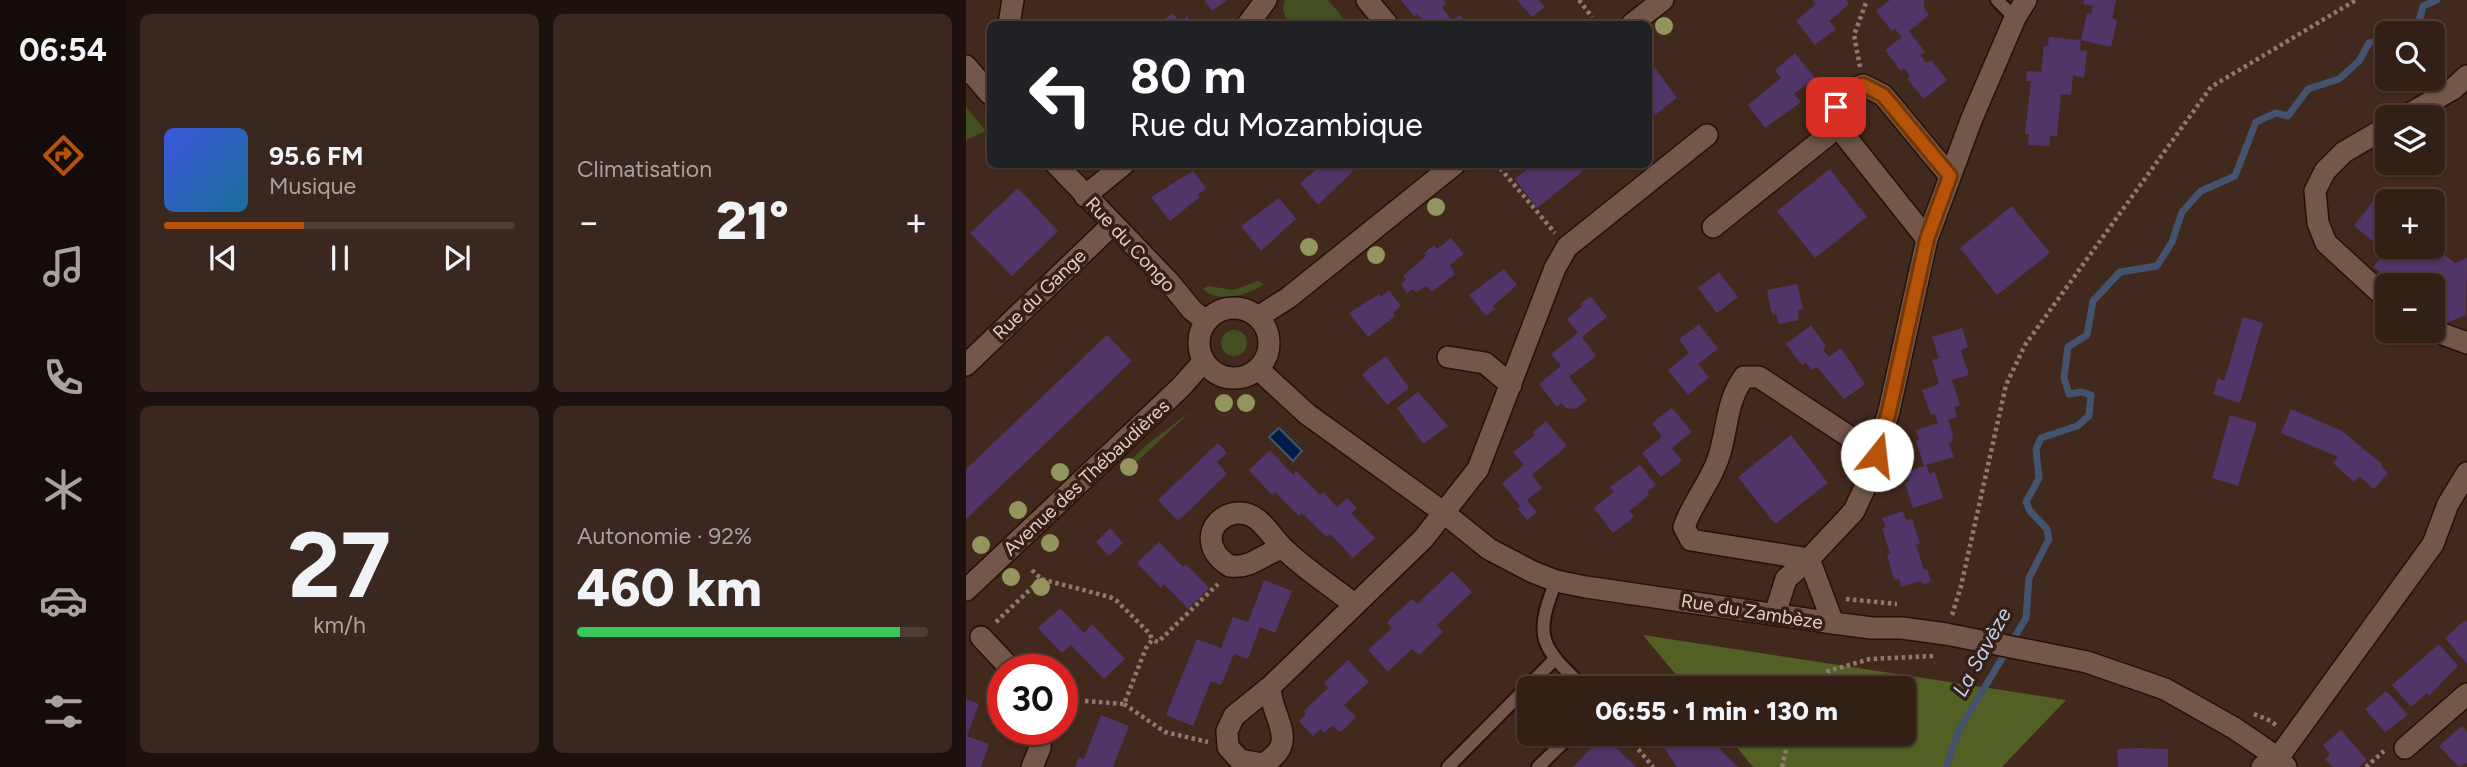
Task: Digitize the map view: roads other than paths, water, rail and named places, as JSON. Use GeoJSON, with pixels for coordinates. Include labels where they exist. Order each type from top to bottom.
{"type":"FeatureCollection","features":[{"type":"Feature","properties":{"kind":"street"},"geometry":{"type":"LineString","coordinates":[[1010,21],[1013,0]]}},
{"type":"Feature","properties":{"kind":"street"},"geometry":{"type":"LineString","coordinates":[[1367,0],[1384,21]]}},
{"type":"Feature","properties":{"kind":"street"},"geometry":{"type":"LineString","coordinates":[[1636,21],[1663,0]]}},
{"type":"Feature","properties":{"kind":"street"},"geometry":{"type":"LineString","coordinates":[[1775,614],[1786,579],[1809,559],[1854,511],[1867,483],[1889,411],[1927,239],[1972,118],[2020,9]]}},
{"type":"Feature","properties":{"kind":"street"},"geometry":{"type":"LineString","coordinates":[[977,71],[987,89]]}},
{"type":"Feature","properties":{"kind":"street"},"geometry":{"type":"LineString","coordinates":[[2425,105],[2453,89],[2467,76]]}},
{"type":"Feature","properties":{"kind":"street"},"geometry":{"type":"LineString","coordinates":[[1927,239],[1838,127],[1836,107],[1847,92],[1863,85],[1883,95],[1950,176]]}},
{"type":"Feature","properties":{"kind":"street"},"geometry":{"type":"LineString","coordinates":[[1713,227],[1838,127]]}},
{"type":"Feature","properties":{"kind":"street"},"geometry":{"type":"LineString","coordinates":[[2375,134],[2343,152],[2325,171],[2315,191],[2318,223],[2326,243],[2375,288]]}},
{"type":"Feature","properties":{"kind":"street"},"geometry":{"type":"LineString","coordinates":[[1270,687],[1270,698],[1282,726],[1282,761],[1263,764],[1240,760],[1228,747],[1227,731],[1234,716],[1270,687],[1423,539],[1478,469],[1555,268],[1567,247],[1707,135]]}},
{"type":"Feature","properties":{"kind":"street","name":"Rue du Congo"},"geometry":{"type":"LineString","coordinates":[[1060,168],[1192,310],[1206,321]]}},
{"type":"Feature","properties":{"kind":"street"},"geometry":{"type":"LineString","coordinates":[[1086,196],[1119,168]]}},
{"type":"Feature","properties":{"kind":"street"},"geometry":{"type":"LineString","coordinates":[[1258,317],[1281,303],[1450,168]]}},
{"type":"Feature","properties":{"kind":"street","name":"Rue du Gange"},"geometry":{"type":"LineString","coordinates":[[966,365],[1112,223]]}},
{"type":"Feature","properties":{"kind":"street"},"geometry":{"type":"LineString","coordinates":[[1235,307],[1248,310],[1258,317],[1266,327],[1270,343],[1266,359],[1258,369],[1243,378],[1216,374],[1203,361],[1199,341],[1206,321],[1219,311],[1235,307]]}},
{"type":"Feature","properties":{"kind":"street"},"geometry":{"type":"LineString","coordinates":[[2445,335],[2467,343]]}},
{"type":"Feature","properties":{"kind":"street"},"geometry":{"type":"LineString","coordinates":[[1448,357],[1485,363],[1511,385]]}},
{"type":"Feature","properties":{"kind":"street","name":"Avenue des Thébaudières"},"geometry":{"type":"LineString","coordinates":[[966,590],[1181,387],[1203,361]]}},
{"type":"Feature","properties":{"kind":"street","name":"Rue du Zambèze"},"geometry":{"type":"LineString","coordinates":[[1258,369],[1307,414],[1443,512],[1489,549],[1507,560],[1556,581],[1833,624],[1946,634],[2087,662],[2165,689],[2234,728],[2275,764]]}},
{"type":"Feature","properties":{"kind":"street"},"geometry":{"type":"LineString","coordinates":[[1809,559],[1691,540],[1684,527],[1690,509],[1718,460],[1733,392],[1744,377],[1759,377],[1877,455]]}},
{"type":"Feature","properties":{"kind":"street"},"geometry":{"type":"LineString","coordinates":[[2275,764],[2433,544],[2448,504],[2467,473]]}},
{"type":"Feature","properties":{"kind":"street"},"geometry":{"type":"LineString","coordinates":[[1283,548],[1270,551],[1249,565],[1230,566],[1214,551],[1212,539],[1215,526],[1221,517],[1233,512],[1243,512],[1255,517],[1283,548],[1354,604]]}},
{"type":"Feature","properties":{"kind":"street"},"geometry":{"type":"LineString","coordinates":[[1809,559],[1833,624]]}},
{"type":"Feature","properties":{"kind":"street"},"geometry":{"type":"LineString","coordinates":[[981,637],[997,654]]}},
{"type":"Feature","properties":{"kind":"street"},"geometry":{"type":"LineString","coordinates":[[2405,748],[2467,694]]}},
{"type":"Feature","properties":{"kind":"street"},"geometry":{"type":"LineString","coordinates":[[1032,767],[1040,745]]}},
{"type":"Feature","properties":{"kind":"lane"},"geometry":{"type":"LineString","coordinates":[[1997,0],[2020,9]]}},
{"type":"Feature","properties":{"kind":"lane"},"geometry":{"type":"LineString","coordinates":[[1556,581],[1543,614],[1542,632],[1547,648],[1572,676]]}},
{"type":"Feature","properties":{"kind":"lane"},"geometry":{"type":"LineString","coordinates":[[1448,767],[1555,659]]}},
{"type":"Feature","properties":{"kind":"lane"},"geometry":{"type":"LineString","coordinates":[[1538,767],[1560,746]]}},
{"type":"Feature","properties":{"kind":"water"},"geometry":{"type":"Polygon","coordinates":[[[1279,428],[1302,451],[1293,461],[1269,437],[1279,428]]]}},
{"type":"Feature","properties":{"kind":"waterway","name":"La Savèze"},"geometry":{"type":"LineString","coordinates":[[2419,21],[2423,6],[2437,0]]}},
{"type":"Feature","properties":{"kind":"waterway","name":"La Savèze"},"geometry":{"type":"LineString","coordinates":[[1946,767],[1958,732],[2026,618],[2029,578],[2049,539],[2047,529],[2030,511],[2026,502],[2039,478],[2036,449],[2041,438],[2077,426],[2089,416],[2091,395],[2082,392],[2069,394],[2064,378],[2068,347],[2087,335],[2093,301],[2120,272],[2157,266],[2172,242],[2182,212],[2201,191],[2235,176],[2256,122],[2276,113],[2288,116],[2308,89],[2339,79],[2359,61],[2369,43],[2375,41]]}}]}
